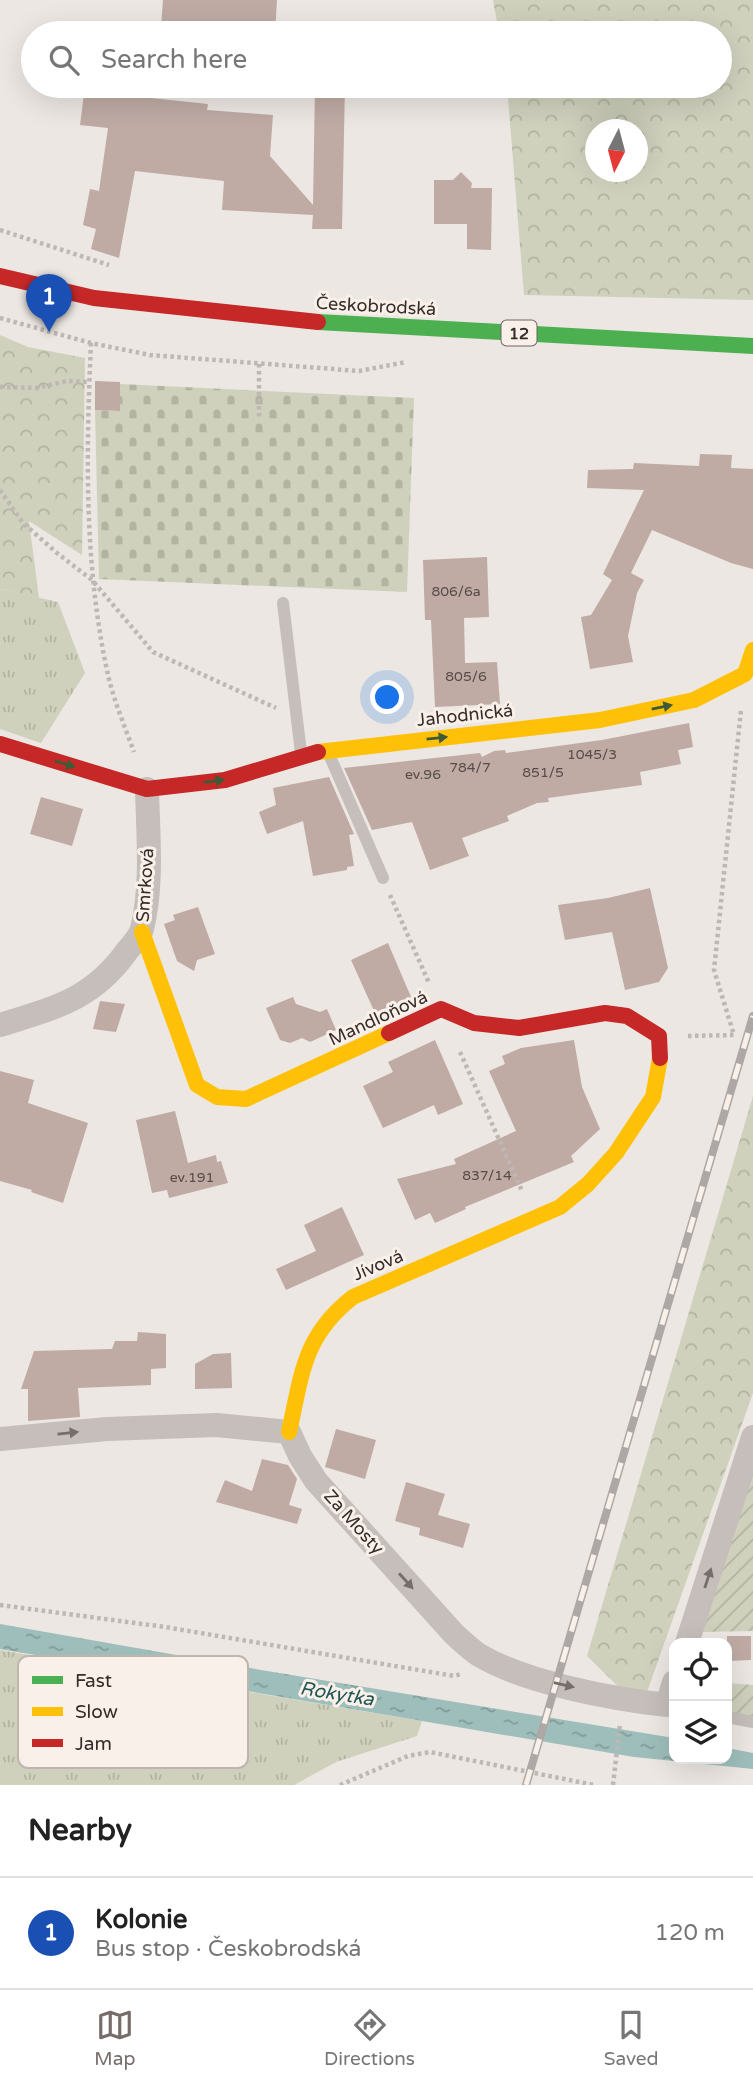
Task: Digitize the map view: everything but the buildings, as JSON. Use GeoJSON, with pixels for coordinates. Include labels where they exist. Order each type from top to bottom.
{"type":"FeatureCollection","features":[{"type":"Feature","properties":{"kind":"street","name":"Českobrodská"},"geometry":{"type":"LineString","coordinates":[[0,276],[94,298],[285,320],[753,346]]}},
{"type":"Feature","properties":{"kind":"street"},"geometry":{"type":"LineString","coordinates":[[745,674],[753,650]]}},
{"type":"Feature","properties":{"kind":"street","name":"Jahodnická"},"geometry":{"type":"LineString","coordinates":[[0,744],[147,789],[225,780],[327,749],[600,720],[694,699],[745,674]]}},
{"type":"Feature","properties":{"kind":"street","name":"Smrková"},"geometry":{"type":"LineString","coordinates":[[0,1025],[54,1009],[84,994],[113,972],[142,932],[148,878],[147,789]]}},
{"type":"Feature","properties":{"kind":"street","name":"Mandloňová"},"geometry":{"type":"LineString","coordinates":[[142,932],[197,1085],[217,1097],[246,1099],[440,1009],[474,1023],[519,1028],[605,1013],[628,1016],[659,1036]]}},
{"type":"Feature","properties":{"kind":"street","name":"Jívová"},"geometry":{"type":"LineString","coordinates":[[289,1432],[307,1358],[318,1332],[334,1312],[353,1297],[559,1207],[588,1184],[615,1153],[653,1097],[661,1054],[659,1036]]}},
{"type":"Feature","properties":{"kind":"street"},"geometry":{"type":"LineString","coordinates":[[0,1439],[107,1429],[216,1425],[289,1432]]}},
{"type":"Feature","properties":{"kind":"street","name":"Za Mosty"},"geometry":{"type":"LineString","coordinates":[[289,1432],[316,1481],[454,1634],[478,1654],[525,1676],[626,1700],[669,1698]]}},
{"type":"Feature","properties":{"kind":"street"},"geometry":{"type":"LineString","coordinates":[[689,1638],[753,1437]]}},
{"type":"Feature","properties":{"kind":"lane"},"geometry":{"type":"LineString","coordinates":[[283,603],[301,757]]}},
{"type":"Feature","properties":{"kind":"lane"},"geometry":{"type":"LineString","coordinates":[[327,749],[383,878]]}},
{"type":"Feature","properties":{"kind":"lane"},"geometry":{"type":"LineString","coordinates":[[732,1718],[753,1722]]}},
{"type":"Feature","properties":{"kind":"path"},"geometry":{"type":"LineString","coordinates":[[90,343],[88,507],[92,580],[108,678],[147,789]]}},
{"type":"Feature","properties":{"kind":"path"},"geometry":{"type":"LineString","coordinates":[[259,364],[259,417]]}},
{"type":"Feature","properties":{"kind":"path"},"geometry":{"type":"LineString","coordinates":[[0,387],[37,388],[67,381],[89,382]]}},
{"type":"Feature","properties":{"kind":"path"},"geometry":{"type":"LineString","coordinates":[[0,490],[23,523],[92,580],[153,652],[296,717]]}},
{"type":"Feature","properties":{"kind":"path"},"geometry":{"type":"LineString","coordinates":[[659,1036],[734,1035],[713,970],[745,674]]}},
{"type":"Feature","properties":{"kind":"path"},"geometry":{"type":"LineString","coordinates":[[0,1605],[165,1627],[454,1676],[504,1667]]}},
{"type":"Feature","properties":{"kind":"path"},"geometry":{"type":"LineString","coordinates":[[613,1785],[621,1714]]}},
{"type":"Feature","properties":{"kind":"path"},"geometry":{"type":"LineString","coordinates":[[340,1785],[408,1756],[430,1752],[594,1785]]}},
{"type":"Feature","properties":{"kind":"green space"},"geometry":{"type":"Polygon","coordinates":[[[493,0],[753,0],[753,300],[524,295],[508,98],[732,98],[732,21],[497,21],[493,0]]]}},
{"type":"Feature","properties":{"kind":"green space"},"geometry":{"type":"Polygon","coordinates":[[[0,335],[28,347],[85,358],[82,555],[29,521],[39,598],[0,589],[0,335]]]}},
{"type":"Feature","properties":{"kind":"green space"},"geometry":{"type":"Polygon","coordinates":[[[120,384],[414,398],[407,592],[99,579],[95,410],[120,411],[120,384]]]}},
{"type":"Feature","properties":{"kind":"green space"},"geometry":{"type":"Polygon","coordinates":[[[0,589],[58,602],[85,673],[41,743],[0,729],[0,589]]]}},
{"type":"Feature","properties":{"kind":"green space"},"geometry":{"type":"Polygon","coordinates":[[[753,1096],[753,1393],[641,1709],[587,1656],[753,1096]]]}},
{"type":"Feature","properties":{"kind":"green space"},"geometry":{"type":"Polygon","coordinates":[[[753,1469],[753,1631],[700,1632],[753,1469]]]}},
{"type":"Feature","properties":{"kind":"green space"},"geometry":{"type":"Polygon","coordinates":[[[0,1650],[36,1656],[18,1656],[18,1768],[248,1768],[248,1692],[422,1721],[417,1736],[336,1762],[294,1785],[0,1785],[0,1650]]]}},
{"type":"Feature","properties":{"kind":"green space"},"geometry":{"type":"Polygon","coordinates":[[[732,1683],[753,1685],[753,1717],[732,1714],[732,1683]]]}},
{"type":"Feature","properties":{"kind":"water"},"geometry":{"type":"Polygon","coordinates":[[[0,1624],[182,1656],[41,1656],[0,1649],[0,1624]]]}},
{"type":"Feature","properties":{"kind":"water","name":"Rokytka"},"geometry":{"type":"Polygon","coordinates":[[[248,1668],[669,1737],[669,1761],[634,1757],[248,1691],[248,1668]]]}},
{"type":"Feature","properties":{"kind":"water"},"geometry":{"type":"Polygon","coordinates":[[[732,1749],[753,1753],[753,1769],[703,1764],[732,1764],[732,1749]]]}},
{"type":"Feature","properties":{"kind":"railway"},"geometry":{"type":"LineString","coordinates":[[526,1785],[753,1016]]}},
{"type":"Feature","properties":{"kind":"traffic: fast"},"geometry":{"type":"LineString","coordinates":[[318,322],[753,346]]}},
{"type":"Feature","properties":{"kind":"traffic: slow"},"geometry":{"type":"LineString","coordinates":[[318,752],[600,720],[694,700],[745,674],[753,650]]}},
{"type":"Feature","properties":{"kind":"traffic: slow"},"geometry":{"type":"LineString","coordinates":[[142,932],[197,1085],[217,1097],[246,1099],[389,1033]]}},
{"type":"Feature","properties":{"kind":"traffic: slow"},"geometry":{"type":"LineString","coordinates":[[289,1432],[307,1357],[324,1326],[336,1312],[353,1297],[560,1207],[588,1184],[616,1153],[653,1097],[660,1058]]}},
{"type":"Feature","properties":{"kind":"traffic: jam"},"geometry":{"type":"LineString","coordinates":[[0,276],[94,298],[318,322]]}},
{"type":"Feature","properties":{"kind":"traffic: jam"},"geometry":{"type":"LineString","coordinates":[[0,744],[147,789],[225,780],[318,752]]}},
{"type":"Feature","properties":{"kind":"traffic: jam"},"geometry":{"type":"LineString","coordinates":[[389,1033],[441,1009],[474,1023],[519,1028],[605,1013],[627,1016],[659,1036],[660,1058]]}},
{"type":"Feature","properties":{"kind":"place","name":"Kolonie"},"geometry":{"type":"Point","coordinates":[49,332]}}]}
